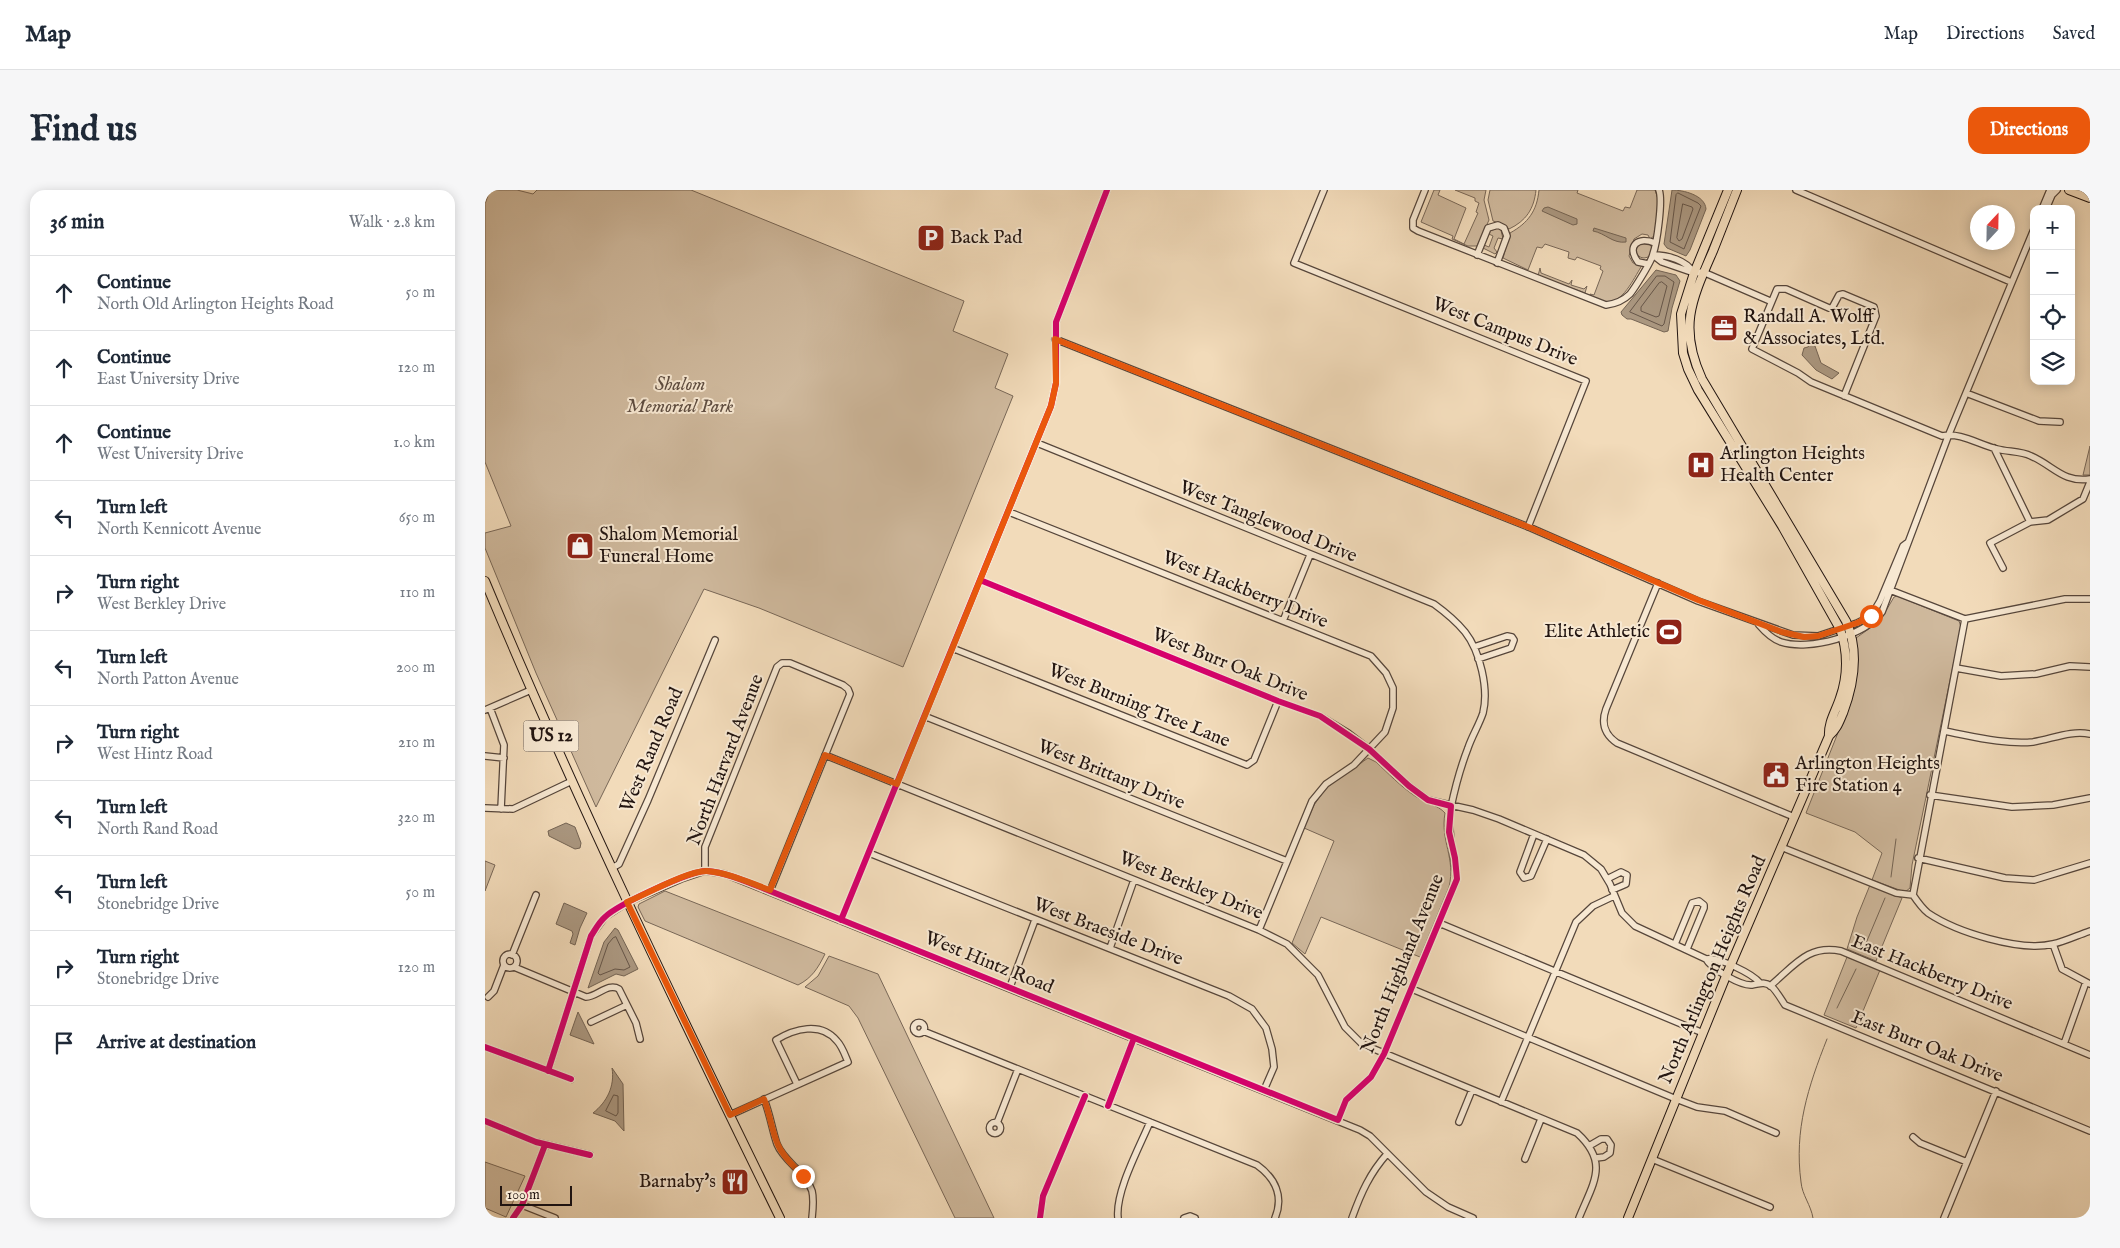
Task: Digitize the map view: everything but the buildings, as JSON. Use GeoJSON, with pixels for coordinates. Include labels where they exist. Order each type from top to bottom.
{"type":"FeatureCollection","features":[{"type":"Feature","properties":{"kind":"main road","name":"North Arlington Heights Road"},"geometry":{"type":"LineString","coordinates":[[1728,190],[1694,273],[1680,319],[1683,353],[1687,369],[1702,397],[1845,631]]}},
{"type":"Feature","properties":{"kind":"main road","name":"North Arlington Heights Road"},"geometry":{"type":"LineString","coordinates":[[1628,1218],[1726,976],[1829,736],[1829,728],[1840,699],[1845,675],[1845,631],[1828,589],[1702,379],[1695,362],[1690,340],[1689,317],[1695,290],[1737,190]]}},
{"type":"Feature","properties":{"kind":"main road"},"geometry":{"type":"LineString","coordinates":[[2069,190],[2090,198]]}},
{"type":"Feature","properties":{"kind":"main road","name":"US 12"},"geometry":{"type":"LineString","coordinates":[[485,581],[531,690],[627,902],[780,1218]]}},
{"type":"Feature","properties":{"kind":"street"},"geometry":{"type":"LineString","coordinates":[[841,920],[1051,406],[1056,383],[1055,322],[1107,190]]}},
{"type":"Feature","properties":{"kind":"street","name":"West Campus Drive"},"geometry":{"type":"LineString","coordinates":[[1324,190],[1294,263],[1586,381],[1528,527]]}},
{"type":"Feature","properties":{"kind":"street"},"geometry":{"type":"LineString","coordinates":[[1425,190],[1413,220],[1413,228],[1606,305],[1616,304],[1629,294],[1653,255],[1662,196],[1659,190]]}},
{"type":"Feature","properties":{"kind":"street"},"geometry":{"type":"LineString","coordinates":[[1796,190],[2011,282]]}},
{"type":"Feature","properties":{"kind":"street"},"geometry":{"type":"LineString","coordinates":[[2044,205],[2050,190]]}},
{"type":"Feature","properties":{"kind":"street"},"geometry":{"type":"LineString","coordinates":[[2048,205],[2052,195],[2057,190]]}},
{"type":"Feature","properties":{"kind":"street"},"geometry":{"type":"LineString","coordinates":[[1477,255],[1488,228],[1498,225],[1503,228],[1507,236],[1497,263]]}},
{"type":"Feature","properties":{"kind":"street"},"geometry":{"type":"LineString","coordinates":[[1647,264],[1638,262],[1635,258],[1634,248],[1641,240],[1645,239],[1655,243]]}},
{"type":"Feature","properties":{"kind":"street"},"geometry":{"type":"LineString","coordinates":[[1055,339],[1528,527],[1758,624],[1804,637],[1818,636],[1865,628],[1877,619],[1903,546],[1907,543],[1949,434],[2030,239]]}},
{"type":"Feature","properties":{"kind":"street"},"geometry":{"type":"LineString","coordinates":[[1653,255],[1662,262],[1694,273],[1703,272],[1770,302]]}},
{"type":"Feature","properties":{"kind":"street"},"geometry":{"type":"LineString","coordinates":[[1844,396],[1876,316],[1874,307],[1843,294],[1839,295],[1832,308],[1829,308],[1783,288],[1775,291],[1752,349],[1798,372],[1811,382],[1844,396],[1942,436],[1949,434],[1962,436],[1994,448],[2028,454],[2044,462],[2059,475],[2077,481],[2090,481],[2083,499],[2048,520],[2030,522],[1990,543],[2003,568]]}},
{"type":"Feature","properties":{"kind":"street"},"geometry":{"type":"LineString","coordinates":[[1966,393],[2039,421],[2060,422]]}},
{"type":"Feature","properties":{"kind":"street","name":"West Tanglewood Drive"},"geometry":{"type":"LineString","coordinates":[[1037,443],[1434,604],[1451,617],[1466,633],[1473,647],[1478,660],[1484,690],[1483,712],[1467,750],[1451,806]]}},
{"type":"Feature","properties":{"kind":"street"},"geometry":{"type":"LineString","coordinates":[[1994,448],[2030,522]]}},
{"type":"Feature","properties":{"kind":"street","name":"West Hackberry Drive"},"geometry":{"type":"LineString","coordinates":[[1009,512],[1371,656],[1386,673],[1393,688],[1393,708],[1385,732],[1354,765],[1326,784],[1313,801],[1259,930]]}},
{"type":"Feature","properties":{"kind":"street"},"geometry":{"type":"LineString","coordinates":[[1283,621],[1310,555]]}},
{"type":"Feature","properties":{"kind":"street","name":"West Burr Oak Drive"},"geometry":{"type":"LineString","coordinates":[[980,580],[1277,701],[1320,716],[1369,749],[1409,786],[1428,800],[1473,810],[1499,819],[1584,855],[1601,869],[1613,893]]}},
{"type":"Feature","properties":{"kind":"street"},"geometry":{"type":"LineString","coordinates":[[1658,583],[1606,709],[1603,721],[1605,730],[1617,743],[1794,817]]}},
{"type":"Feature","properties":{"kind":"street"},"geometry":{"type":"LineString","coordinates":[[1889,589],[1965,619],[2065,599],[2090,599]]}},
{"type":"Feature","properties":{"kind":"street"},"geometry":{"type":"LineString","coordinates":[[1965,619],[1957,668],[1918,858],[1913,895],[1926,912],[1941,921],[1992,940],[2021,946],[2053,944],[2090,931]]}},
{"type":"Feature","properties":{"kind":"street"},"geometry":{"type":"LineString","coordinates":[[1473,647],[1507,636],[1512,637],[1514,640],[1511,648],[1478,660]]}},
{"type":"Feature","properties":{"kind":"street","name":"West Rand Road"},"geometry":{"type":"LineString","coordinates":[[612,868],[619,864],[649,800],[715,640]]}},
{"type":"Feature","properties":{"kind":"street","name":"West Burning Tree Lane"},"geometry":{"type":"LineString","coordinates":[[952,648],[1247,765],[1254,760],[1277,701]]}},
{"type":"Feature","properties":{"kind":"street","name":"North Harvard Avenue"},"geometry":{"type":"LineString","coordinates":[[705,871],[705,847],[777,667],[782,663],[790,663],[843,685],[849,691],[849,697],[825,755]]}},
{"type":"Feature","properties":{"kind":"street"},"geometry":{"type":"LineString","coordinates":[[1957,668],[2001,676],[2036,674],[2070,666],[2090,667]]}},
{"type":"Feature","properties":{"kind":"street"},"geometry":{"type":"LineString","coordinates":[[501,809],[504,758],[503,738],[488,709],[531,690]]}},
{"type":"Feature","properties":{"kind":"street","name":"West Brittany Drive"},"geometry":{"type":"LineString","coordinates":[[923,716],[1287,861]]}},
{"type":"Feature","properties":{"kind":"street"},"geometry":{"type":"LineString","coordinates":[[1944,731],[1986,739],[2031,742],[2081,732],[2090,734]]}},
{"type":"Feature","properties":{"kind":"street"},"geometry":{"type":"LineString","coordinates":[[770,890],[825,755]]}},
{"type":"Feature","properties":{"kind":"street","name":"West Berkley Drive"},"geometry":{"type":"LineString","coordinates":[[825,755],[1259,930],[1287,944],[1318,975],[1345,1027],[1362,1044],[1577,1133],[1589,1146]]}},
{"type":"Feature","properties":{"kind":"street"},"geometry":{"type":"LineString","coordinates":[[485,756],[504,758]]}},
{"type":"Feature","properties":{"kind":"street"},"geometry":{"type":"LineString","coordinates":[[485,808],[513,809],[572,781]]}},
{"type":"Feature","properties":{"kind":"street"},"geometry":{"type":"LineString","coordinates":[[1930,796],[2012,808],[2053,805],[2090,798]]}},
{"type":"Feature","properties":{"kind":"street","name":"North Highland Avenue"},"geometry":{"type":"LineString","coordinates":[[1338,1120],[1346,1100],[1371,1076],[1384,1054],[1457,879],[1455,858],[1449,832],[1451,806]]}},
{"type":"Feature","properties":{"kind":"street"},"geometry":{"type":"LineString","coordinates":[[1534,834],[1520,872],[1524,878],[1531,876],[1547,839]]}},
{"type":"Feature","properties":{"kind":"street"},"geometry":{"type":"LineString","coordinates":[[1781,847],[1896,893],[1913,895]]}},
{"type":"Feature","properties":{"kind":"street","name":"West Braeside Drive"},"geometry":{"type":"LineString","coordinates":[[869,853],[1229,996],[1252,1009],[1266,1028],[1272,1049],[1273,1067],[1265,1090]]}},
{"type":"Feature","properties":{"kind":"street"},"geometry":{"type":"LineString","coordinates":[[1918,858],[2005,878],[2034,880],[2090,863]]}},
{"type":"Feature","properties":{"kind":"street","name":"West Hintz Road"},"geometry":{"type":"LineString","coordinates":[[548,1071],[591,936],[605,917],[627,902],[681,879],[705,871],[725,874],[770,890],[1338,1120],[1370,1136],[1426,1192],[1448,1207],[1473,1218]]}},
{"type":"Feature","properties":{"kind":"street"},"geometry":{"type":"LineString","coordinates":[[1501,1102],[1576,922],[1593,906],[1628,880],[1627,875],[1621,872],[1607,879]]}},
{"type":"Feature","properties":{"kind":"street"},"geometry":{"type":"LineString","coordinates":[[1110,948],[1134,880]]}},
{"type":"Feature","properties":{"kind":"street"},"geometry":{"type":"LineString","coordinates":[[1613,893],[1622,913],[1635,926],[1706,959],[1709,964],[1726,976],[1745,984],[1753,985],[1760,983],[1771,986]]}},
{"type":"Feature","properties":{"kind":"street"},"geometry":{"type":"LineString","coordinates":[[488,997],[494,991],[504,965],[504,958],[512,954],[536,895]]}},
{"type":"Feature","properties":{"kind":"street"},"geometry":{"type":"LineString","coordinates":[[1675,944],[1692,903],[1699,901],[1704,905],[1704,908],[1687,949]]}},
{"type":"Feature","properties":{"kind":"street"},"geometry":{"type":"LineString","coordinates":[[1010,987],[1035,920]]}},
{"type":"Feature","properties":{"kind":"street"},"geometry":{"type":"LineString","coordinates":[[1439,923],[1703,1033]]}},
{"type":"Feature","properties":{"kind":"street"},"geometry":{"type":"LineString","coordinates":[[2053,944],[2062,968],[2088,983],[2064,1044]]}},
{"type":"Feature","properties":{"kind":"street","name":"East Hackberry Drive"},"geometry":{"type":"LineString","coordinates":[[1771,986],[1809,952],[1832,949],[1841,951],[2090,1055]]}},
{"type":"Feature","properties":{"kind":"street"},"geometry":{"type":"LineString","coordinates":[[512,954],[517,959],[514,967]]}},
{"type":"Feature","properties":{"kind":"street"},"geometry":{"type":"LineString","coordinates":[[1706,959],[1713,958],[1755,976],[1760,983]]}},
{"type":"Feature","properties":{"kind":"street"},"geometry":{"type":"LineString","coordinates":[[504,965],[507,968],[514,967],[573,992],[591,997],[611,986],[616,987],[636,1023],[640,1039]]}},
{"type":"Feature","properties":{"kind":"street","name":"East Burr Oak Drive"},"geometry":{"type":"LineString","coordinates":[[1771,986],[1785,1005],[2090,1131]]}},
{"type":"Feature","properties":{"kind":"street"},"geometry":{"type":"LineString","coordinates":[[1412,989],[1676,1099],[1697,1107],[1725,1111],[1776,1133]]}},
{"type":"Feature","properties":{"kind":"street"},"geometry":{"type":"LineString","coordinates":[[591,1022],[627,1005]]}},
{"type":"Feature","properties":{"kind":"street"},"geometry":{"type":"LineString","coordinates":[[730,1115],[848,1062],[837,1040],[813,1028],[787,1034],[776,1040],[797,1084]]}},
{"type":"Feature","properties":{"kind":"street"},"geometry":{"type":"LineString","coordinates":[[923,1032],[1257,1165],[1272,1178],[1276,1185],[1278,1200],[1275,1218]]}},
{"type":"Feature","properties":{"kind":"street"},"geometry":{"type":"LineString","coordinates":[[1107,1106],[1134,1038]]}},
{"type":"Feature","properties":{"kind":"street"},"geometry":{"type":"LineString","coordinates":[[485,1047],[571,1079]]}},
{"type":"Feature","properties":{"kind":"street"},"geometry":{"type":"LineString","coordinates":[[997,1123],[1018,1069]]}},
{"type":"Feature","properties":{"kind":"street"},"geometry":{"type":"LineString","coordinates":[[1459,1122],[1472,1090]]}},
{"type":"Feature","properties":{"kind":"street"},"geometry":{"type":"LineString","coordinates":[[1944,1218],[1996,1091]]}},
{"type":"Feature","properties":{"kind":"street"},"geometry":{"type":"LineString","coordinates":[[1040,1218],[1043,1196],[1085,1096]]}},
{"type":"Feature","properties":{"kind":"street"},"geometry":{"type":"LineString","coordinates":[[764,1099],[770,1114],[777,1144],[803,1176],[812,1191],[812,1218]]}},
{"type":"Feature","properties":{"kind":"street"},"geometry":{"type":"LineString","coordinates":[[1525,1159],[1541,1119]]}},
{"type":"Feature","properties":{"kind":"street"},"geometry":{"type":"LineString","coordinates":[[485,1121],[545,1145],[590,1155]]}},
{"type":"Feature","properties":{"kind":"street"},"geometry":{"type":"LineString","coordinates":[[1118,1218],[1116,1207],[1121,1191],[1150,1122]]}},
{"type":"Feature","properties":{"kind":"street"},"geometry":{"type":"LineString","coordinates":[[1913,1137],[1920,1143],[1967,1162]]}},
{"type":"Feature","properties":{"kind":"street"},"geometry":{"type":"LineString","coordinates":[[1579,1218],[1596,1176],[1596,1158],[1589,1146],[1601,1139],[1607,1139],[1611,1145],[1610,1153],[1604,1157],[1596,1158]]}},
{"type":"Feature","properties":{"kind":"street"},"geometry":{"type":"LineString","coordinates":[[513,1218],[523,1205],[545,1145]]}},
{"type":"Feature","properties":{"kind":"street"},"geometry":{"type":"LineString","coordinates":[[1352,1218],[1363,1189],[1375,1168],[1387,1154]]}},
{"type":"Feature","properties":{"kind":"street"},"geometry":{"type":"LineString","coordinates":[[1652,1159],[1770,1207]]}},
{"type":"Feature","properties":{"kind":"street"},"geometry":{"type":"LineString","coordinates":[[523,1205],[555,1218]]}},
{"type":"Feature","properties":{"kind":"street"},"geometry":{"type":"LineString","coordinates":[[1185,1218],[1190,1216],[1195,1218]]}},
{"type":"Feature","properties":{"kind":"green space","name":"Shalom Memorial Park"},"geometry":{"type":"Polygon","coordinates":[[[490,190],[517,190],[533,194],[537,190],[691,190],[964,301],[953,331],[1008,354],[995,388],[1013,396],[903,667],[759,608],[704,589],[596,807],[536,673],[485,548],[485,533],[511,526],[485,462],[485,204],[490,190]]]}},
{"type":"Feature","properties":{"kind":"green space"},"geometry":{"type":"Polygon","coordinates":[[[1434,190],[1440,190],[1438,195],[1466,208],[1454,239],[1464,244],[1478,213],[1476,212],[1479,203],[1475,201],[1475,198],[1455,190],[1486,190],[1484,200],[1489,220],[1477,246],[1468,246],[1452,239],[1453,236],[1421,222],[1434,190]]]}},
{"type":"Feature","properties":{"kind":"green space"},"geometry":{"type":"Polygon","coordinates":[[[1490,190],[1536,190],[1528,214],[1509,229],[1503,224],[1493,221],[1488,200],[1490,190]]]}},
{"type":"Feature","properties":{"kind":"green space"},"geometry":{"type":"Polygon","coordinates":[[[1539,190],[1578,190],[1577,193],[1623,211],[1625,207],[1630,208],[1637,190],[1655,190],[1659,202],[1654,236],[1650,239],[1648,235],[1642,234],[1634,239],[1629,256],[1633,263],[1642,264],[1627,290],[1617,299],[1605,302],[1590,296],[1590,294],[1594,295],[1603,271],[1600,269],[1601,266],[1577,257],[1575,260],[1568,258],[1569,252],[1545,244],[1542,248],[1537,247],[1528,270],[1503,258],[1510,233],[1531,216],[1539,190]]]}},
{"type":"Feature","properties":{"kind":"green space"},"geometry":{"type":"Polygon","coordinates":[[[1498,228],[1501,230],[1503,239],[1498,238],[1494,248],[1497,252],[1495,254],[1483,248],[1484,245],[1489,247],[1493,236],[1489,234],[1490,231],[1498,228]]]}},
{"type":"Feature","properties":{"kind":"green space"},"geometry":{"type":"Polygon","coordinates":[[[1644,242],[1652,250],[1644,258],[1636,250],[1644,242]]]}},
{"type":"Feature","properties":{"kind":"green space"},"geometry":{"type":"Polygon","coordinates":[[[1540,268],[1541,273],[1569,284],[1572,280],[1571,285],[1584,289],[1587,286],[1585,293],[1538,276],[1540,268]]]}},
{"type":"Feature","properties":{"kind":"green space"},"geometry":{"type":"Polygon","coordinates":[[[2090,446],[2090,475],[2083,475],[2090,446]]]}},
{"type":"Feature","properties":{"kind":"green space"},"geometry":{"type":"Polygon","coordinates":[[[1897,596],[1959,621],[1961,627],[1912,865],[1910,888],[1905,892],[1872,880],[1882,853],[1855,832],[1806,813],[1853,695],[1857,671],[1856,638],[1880,621],[1894,597],[1897,596]]]}},
{"type":"Feature","properties":{"kind":"green space"},"geometry":{"type":"Polygon","coordinates":[[[1368,758],[1376,762],[1410,792],[1445,813],[1444,832],[1451,867],[1449,887],[1420,957],[1321,917],[1305,954],[1292,943],[1334,841],[1304,828],[1314,805],[1326,788],[1368,758]]]}},
{"type":"Feature","properties":{"kind":"green space"},"geometry":{"type":"Polygon","coordinates":[[[485,861],[495,865],[485,891],[485,861]]]}},
{"type":"Feature","properties":{"kind":"green space"},"geometry":{"type":"Polygon","coordinates":[[[1870,885],[1902,898],[1876,961],[1847,949],[1870,885]]]}},
{"type":"Feature","properties":{"kind":"green space"},"geometry":{"type":"Polygon","coordinates":[[[665,891],[825,954],[814,972],[798,985],[645,921],[638,907],[639,904],[665,891]]]}},
{"type":"Feature","properties":{"kind":"green space"},"geometry":{"type":"Polygon","coordinates":[[[829,956],[878,974],[994,1218],[955,1218],[858,1018],[849,1006],[805,987],[818,976],[829,956]]]}},
{"type":"Feature","properties":{"kind":"green space"},"geometry":{"type":"Polygon","coordinates":[[[1847,957],[1880,970],[1856,1028],[1824,1015],[1847,957]]]}},
{"type":"Feature","properties":{"kind":"green space"},"geometry":{"type":"Polygon","coordinates":[[[485,1162],[525,1176],[506,1217],[485,1208],[485,1162]]]}},
{"type":"Feature","properties":{"kind":"water"},"geometry":{"type":"Polygon","coordinates":[[[1672,190],[1693,194],[1705,204],[1706,209],[1686,256],[1667,248],[1664,244],[1672,190]]]}},
{"type":"Feature","properties":{"kind":"water"},"geometry":{"type":"Polygon","coordinates":[[[1548,207],[1577,219],[1577,224],[1573,225],[1542,211],[1548,207]]]}},
{"type":"Feature","properties":{"kind":"water"},"geometry":{"type":"Polygon","coordinates":[[[1594,228],[1626,238],[1626,242],[1613,240],[1593,231],[1594,228]]]}},
{"type":"Feature","properties":{"kind":"water"},"geometry":{"type":"Polygon","coordinates":[[[1656,270],[1676,275],[1680,281],[1668,331],[1664,332],[1627,319],[1621,312],[1656,270]]]}},
{"type":"Feature","properties":{"kind":"water"},"geometry":{"type":"Polygon","coordinates":[[[1810,344],[1815,346],[1821,363],[1839,373],[1832,379],[1816,370],[1802,355],[1804,348],[1810,344]]]}},
{"type":"Feature","properties":{"kind":"water"},"geometry":{"type":"Polygon","coordinates":[[[566,823],[575,827],[581,843],[580,848],[575,849],[549,836],[548,831],[566,823]]]}},
{"type":"Feature","properties":{"kind":"water"},"geometry":{"type":"Polygon","coordinates":[[[564,903],[587,913],[575,945],[570,943],[572,931],[556,924],[564,903]]]}},
{"type":"Feature","properties":{"kind":"water"},"geometry":{"type":"Polygon","coordinates":[[[615,928],[618,930],[638,969],[624,976],[616,974],[588,988],[604,942],[615,928]]]}},
{"type":"Feature","properties":{"kind":"water"},"geometry":{"type":"Polygon","coordinates":[[[578,1012],[594,1044],[570,1035],[578,1012]]]}},
{"type":"Feature","properties":{"kind":"water"},"geometry":{"type":"Polygon","coordinates":[[[612,1068],[623,1084],[624,1131],[615,1121],[593,1113],[609,1093],[613,1075],[612,1068]]]}},
{"type":"Feature","properties":{"kind":"waterway"},"geometry":{"type":"LineString","coordinates":[[1891,877],[1896,839]]}},
{"type":"Feature","properties":{"kind":"waterway"},"geometry":{"type":"LineString","coordinates":[[1864,948],[1885,898]]}},
{"type":"Feature","properties":{"kind":"waterway"},"geometry":{"type":"LineString","coordinates":[[1837,1008],[1856,969]]}},
{"type":"Feature","properties":{"kind":"waterway"},"geometry":{"type":"LineString","coordinates":[[1813,1218],[1802,1187],[1799,1144],[1804,1109],[1827,1039]]}},
{"type":"Feature","properties":{"kind":"cycle path"},"geometry":{"type":"LineString","coordinates":[[841,920],[1051,406],[1056,383],[1056,322],[1107,190]]}},
{"type":"Feature","properties":{"kind":"cycle path"},"geometry":{"type":"LineString","coordinates":[[548,1071],[591,936],[601,921],[612,912],[655,889],[686,876],[707,871],[747,882],[1338,1120],[1346,1100],[1371,1077],[1384,1054],[1457,879],[1455,858],[1449,832],[1451,806],[1428,800],[1409,786],[1369,749],[1320,716],[1278,701],[980,580]]}},
{"type":"Feature","properties":{"kind":"cycle path"},"geometry":{"type":"LineString","coordinates":[[1108,1106],[1134,1038]]}},
{"type":"Feature","properties":{"kind":"cycle path"},"geometry":{"type":"LineString","coordinates":[[485,1047],[571,1079]]}},
{"type":"Feature","properties":{"kind":"cycle path"},"geometry":{"type":"LineString","coordinates":[[1040,1218],[1043,1196],[1085,1096]]}},
{"type":"Feature","properties":{"kind":"cycle path"},"geometry":{"type":"LineString","coordinates":[[485,1121],[536,1142],[590,1155]]}},
{"type":"Feature","properties":{"kind":"cycle path"},"geometry":{"type":"LineString","coordinates":[[513,1218],[522,1205],[545,1145]]}},
{"type":"Feature","properties":{"kind":"place","name":"Back Pad"},"geometry":{"type":"Point","coordinates":[931,238]}},
{"type":"Feature","properties":{"kind":"place","name":"Randall A. Wolff & Associates, Ltd."},"geometry":{"type":"Point","coordinates":[1724,328]}},
{"type":"Feature","properties":{"kind":"place","name":"Arlington Heights Health Center"},"geometry":{"type":"Point","coordinates":[1701,465]}},
{"type":"Feature","properties":{"kind":"place","name":"Shalom Memorial Funeral Home"},"geometry":{"type":"Point","coordinates":[580,546]}},
{"type":"Feature","properties":{"kind":"place","name":"Elite Athletic"},"geometry":{"type":"Point","coordinates":[1669,632]}},
{"type":"Feature","properties":{"kind":"place","name":"Arlington Heights Fire Station 4"},"geometry":{"type":"Point","coordinates":[1776,775]}},
{"type":"Feature","properties":{"kind":"place","name":"Barnaby's"},"geometry":{"type":"Point","coordinates":[735,1182]}},
{"type":"Feature","properties":{"kind":"route"},"geometry":{"type":"LineString","coordinates":[[803,1176],[777,1144],[770,1114],[764,1099],[730,1115],[627,902],[705,871],[725,874],[770,890],[825,755],[897,784],[923,716],[1009,512],[1051,406],[1056,383],[1055,339],[1531,528],[1758,624],[1793,635],[1811,637],[1857,623],[1871,616]]}}]}
